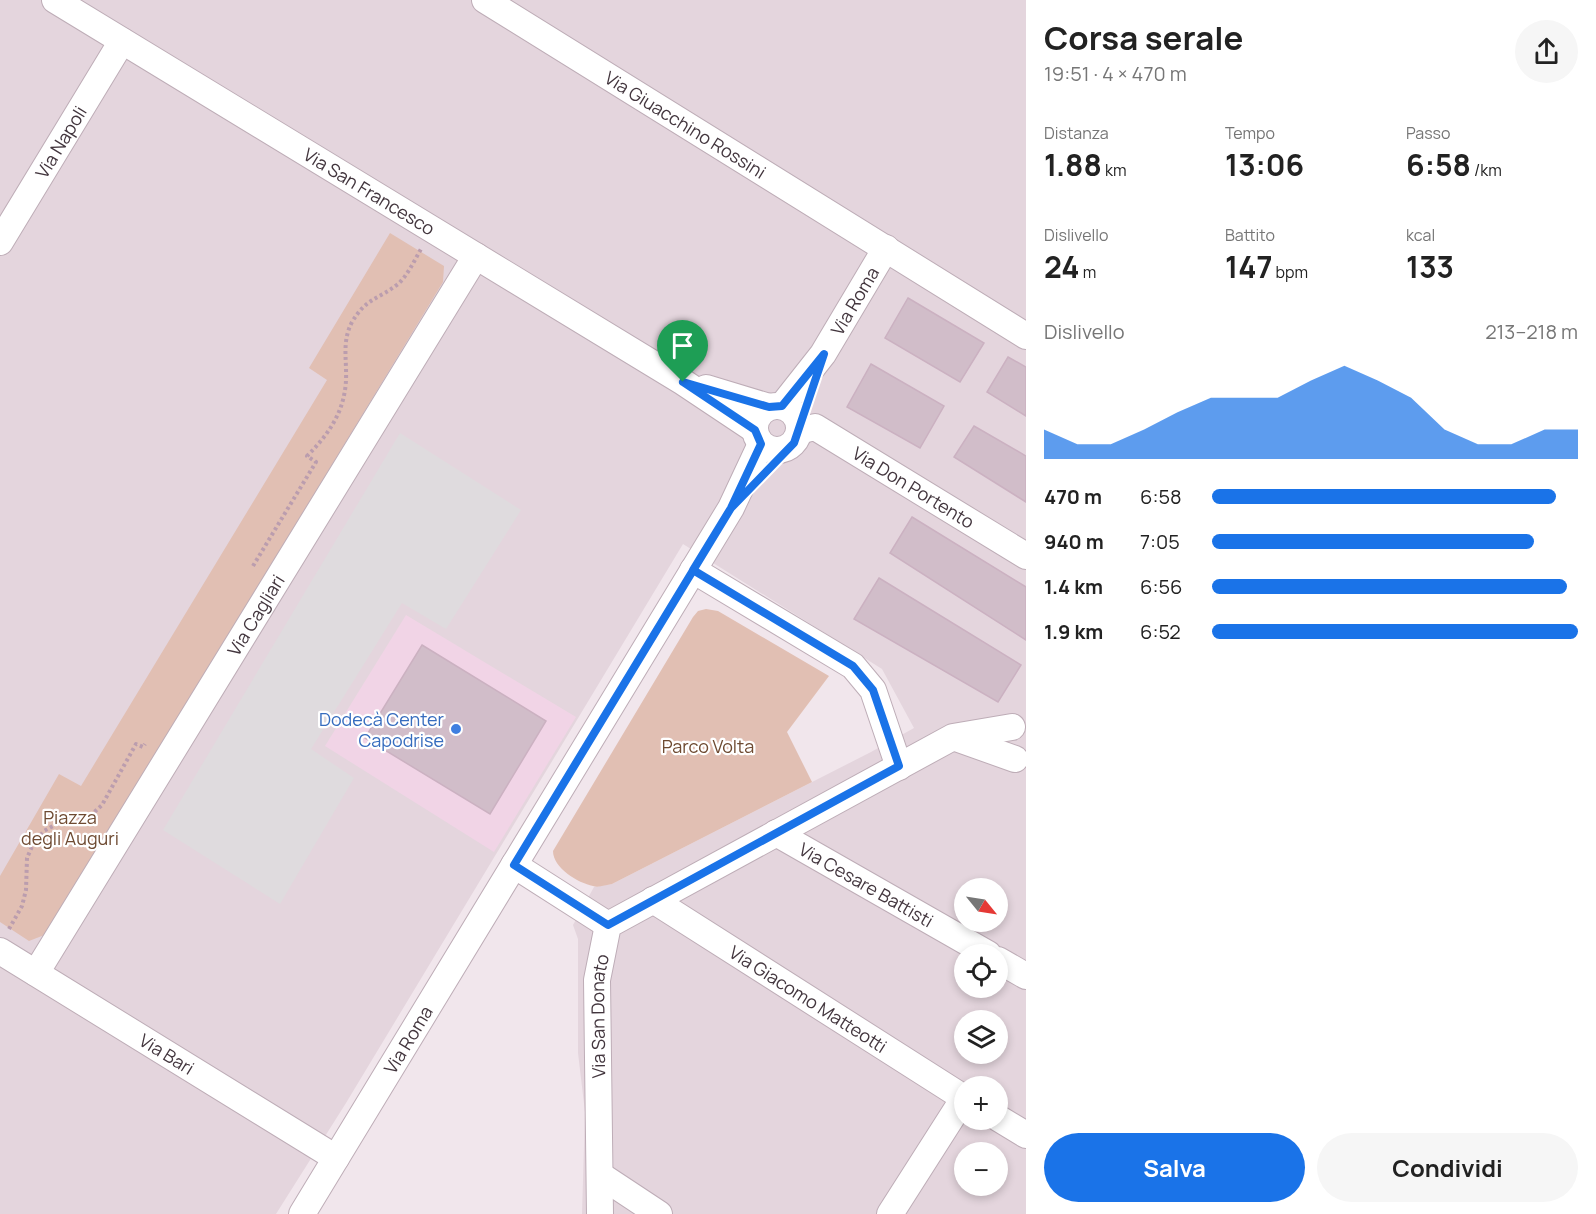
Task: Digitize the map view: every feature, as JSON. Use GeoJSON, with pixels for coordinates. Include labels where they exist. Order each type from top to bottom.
{"type":"FeatureCollection","features":[{"type":"Feature","properties":{"kind":"street","name":"Via San Francesco"},"geometry":{"type":"LineString","coordinates":[[55,0],[683,382],[758,437]]}},
{"type":"Feature","properties":{"kind":"street","name":"Via Giuacchino Rossini"},"geometry":{"type":"LineString","coordinates":[[485,0],[1026,336]]}},
{"type":"Feature","properties":{"kind":"street","name":"Via Napoli"},"geometry":{"type":"LineString","coordinates":[[0,242],[122,41]]}},
{"type":"Feature","properties":{"kind":"street","name":"Via Roma"},"geometry":{"type":"LineString","coordinates":[[302,1214],[731,508],[796,434],[824,354],[886,248]]}},
{"type":"Feature","properties":{"kind":"street","name":"Via Cagliari"},"geometry":{"type":"LineString","coordinates":[[36,973],[476,256]]}},
{"type":"Feature","properties":{"kind":"street","name":"Via Roma"},"geometry":{"type":"LineString","coordinates":[[776,407],[824,354]]}},
{"type":"Feature","properties":{"kind":"street","name":"Via San Francesco"},"geometry":{"type":"LineString","coordinates":[[683,382],[776,407]]}},
{"type":"Feature","properties":{"kind":"street"},"geometry":{"type":"LineString","coordinates":[[776,407],[794,413],[796,434],[778,450],[765,447],[758,437],[758,416],[776,407]]}},
{"type":"Feature","properties":{"kind":"street","name":"Via Don Portento"},"geometry":{"type":"LineString","coordinates":[[796,434],[815,427],[1026,556]]}},
{"type":"Feature","properties":{"kind":"street","name":"Via Roma"},"geometry":{"type":"LineString","coordinates":[[731,508],[758,437]]}},
{"type":"Feature","properties":{"kind":"street"},"geometry":{"type":"LineString","coordinates":[[693,570],[853,666],[873,690],[899,766]]}},
{"type":"Feature","properties":{"kind":"street"},"geometry":{"type":"LineString","coordinates":[[514,865],[608,925],[953,737],[1019,724]]}},
{"type":"Feature","properties":{"kind":"street"},"geometry":{"type":"LineString","coordinates":[[1019,724],[1008,732],[1005,744],[1008,753],[1020,760]]}},
{"type":"Feature","properties":{"kind":"street"},"geometry":{"type":"LineString","coordinates":[[953,737],[1020,760]]}},
{"type":"Feature","properties":{"kind":"street","name":"Via Cesare Battisti"},"geometry":{"type":"LineString","coordinates":[[776,833],[970,944]]}},
{"type":"Feature","properties":{"kind":"street","name":"Via Giacomo Matteotti"},"geometry":{"type":"LineString","coordinates":[[653,900],[954,1092]]}},
{"type":"Feature","properties":{"kind":"street","name":"Via San Donato"},"geometry":{"type":"LineString","coordinates":[[600,1214],[597,980],[608,925]]}},
{"type":"Feature","properties":{"kind":"street","name":"Via Bari"},"geometry":{"type":"LineString","coordinates":[[3,943],[36,973],[336,1158]]}},
{"type":"Feature","properties":{"kind":"street"},"geometry":{"type":"LineString","coordinates":[[1008,966],[1026,976]]}},
{"type":"Feature","properties":{"kind":"street"},"geometry":{"type":"LineString","coordinates":[[890,1214],[954,1114]]}},
{"type":"Feature","properties":{"kind":"street"},"geometry":{"type":"LineString","coordinates":[[1008,1124],[1026,1135]]}},
{"type":"Feature","properties":{"kind":"street"},"geometry":{"type":"LineString","coordinates":[[600,1175],[659,1214]]}},
{"type":"Feature","properties":{"kind":"path"},"geometry":{"type":"LineString","coordinates":[[247,576],[316,462],[307,456],[336,421],[345,389],[344,343],[353,321],[372,298],[397,284],[405,276],[433,230]]}},
{"type":"Feature","properties":{"kind":"path"},"geometry":{"type":"LineString","coordinates":[[3,943],[22,906],[26,890],[27,858],[33,844],[44,831],[60,822],[92,814],[102,805],[136,744],[143,747],[148,738]]}},
{"type":"Feature","properties":{"kind":"shaded area"},"geometry":{"type":"Polygon","coordinates":[[[0,0],[1026,0],[1026,1214],[582,1214],[585,1112],[578,1053],[578,939],[573,925],[594,887],[612,884],[914,728],[882,669],[683,544],[346,1103],[276,1214],[0,1214],[0,0]]]}},
{"type":"Feature","properties":{"kind":"shaded area"},"geometry":{"type":"Polygon","coordinates":[[[400,433],[521,510],[446,629],[402,603],[311,749],[354,778],[280,904],[163,830],[400,433]]]}},
{"type":"Feature","properties":{"kind":"shaded area"},"geometry":{"type":"Polygon","coordinates":[[[406,615],[576,717],[494,852],[325,746],[406,615]]]}},
{"type":"Feature","properties":{"kind":"green space","name":"Piazza degli Auguri"},"geometry":{"type":"Polygon","coordinates":[[[390,233],[444,266],[443,282],[47,934],[29,941],[0,922],[0,876],[59,774],[81,786],[327,380],[309,368],[390,233]]]}},
{"type":"Feature","properties":{"kind":"green space","name":"Parco Volta"},"geometry":{"type":"Polygon","coordinates":[[[706,609],[718,611],[829,676],[787,732],[812,782],[612,884],[595,887],[580,882],[562,869],[553,851],[693,617],[698,611],[706,609]]]}},
{"type":"Feature","properties":{"kind":"building"},"geometry":{"type":"Polygon","coordinates":[[[908,298],[984,343],[960,382],[885,338],[908,298]]]}},
{"type":"Feature","properties":{"kind":"building"},"geometry":{"type":"Polygon","coordinates":[[[1008,357],[1026,367],[1026,416],[987,392],[1008,357]]]}},
{"type":"Feature","properties":{"kind":"building"},"geometry":{"type":"Polygon","coordinates":[[[871,364],[944,406],[920,448],[847,407],[871,364]]]}},
{"type":"Feature","properties":{"kind":"building"},"geometry":{"type":"Polygon","coordinates":[[[974,426],[1026,456],[1026,502],[954,457],[974,426]]]}},
{"type":"Feature","properties":{"kind":"building"},"geometry":{"type":"Polygon","coordinates":[[[912,517],[1026,587],[1026,640],[890,553],[912,517]]]}},
{"type":"Feature","properties":{"kind":"building"},"geometry":{"type":"Polygon","coordinates":[[[879,578],[1021,665],[998,702],[854,619],[879,578]]]}},
{"type":"Feature","properties":{"kind":"building","name":"Dodecà Center Capodrise"},"geometry":{"type":"Polygon","coordinates":[[[422,645],[546,721],[490,814],[365,738],[422,645]]]}},
{"type":"Feature","properties":{"kind":"place","name":"Dodecà Center Capodrise"},"geometry":{"type":"Point","coordinates":[456,729]}},
{"type":"Feature","properties":{"kind":"route"},"geometry":{"type":"LineString","coordinates":[[683,382],[755,430],[761,444],[731,508],[693,570],[648,644],[559,792],[514,865],[608,925],[899,766],[873,690],[853,666],[693,570],[731,508],[794,443],[824,354],[782,406],[769,407],[683,382]]}}]}
